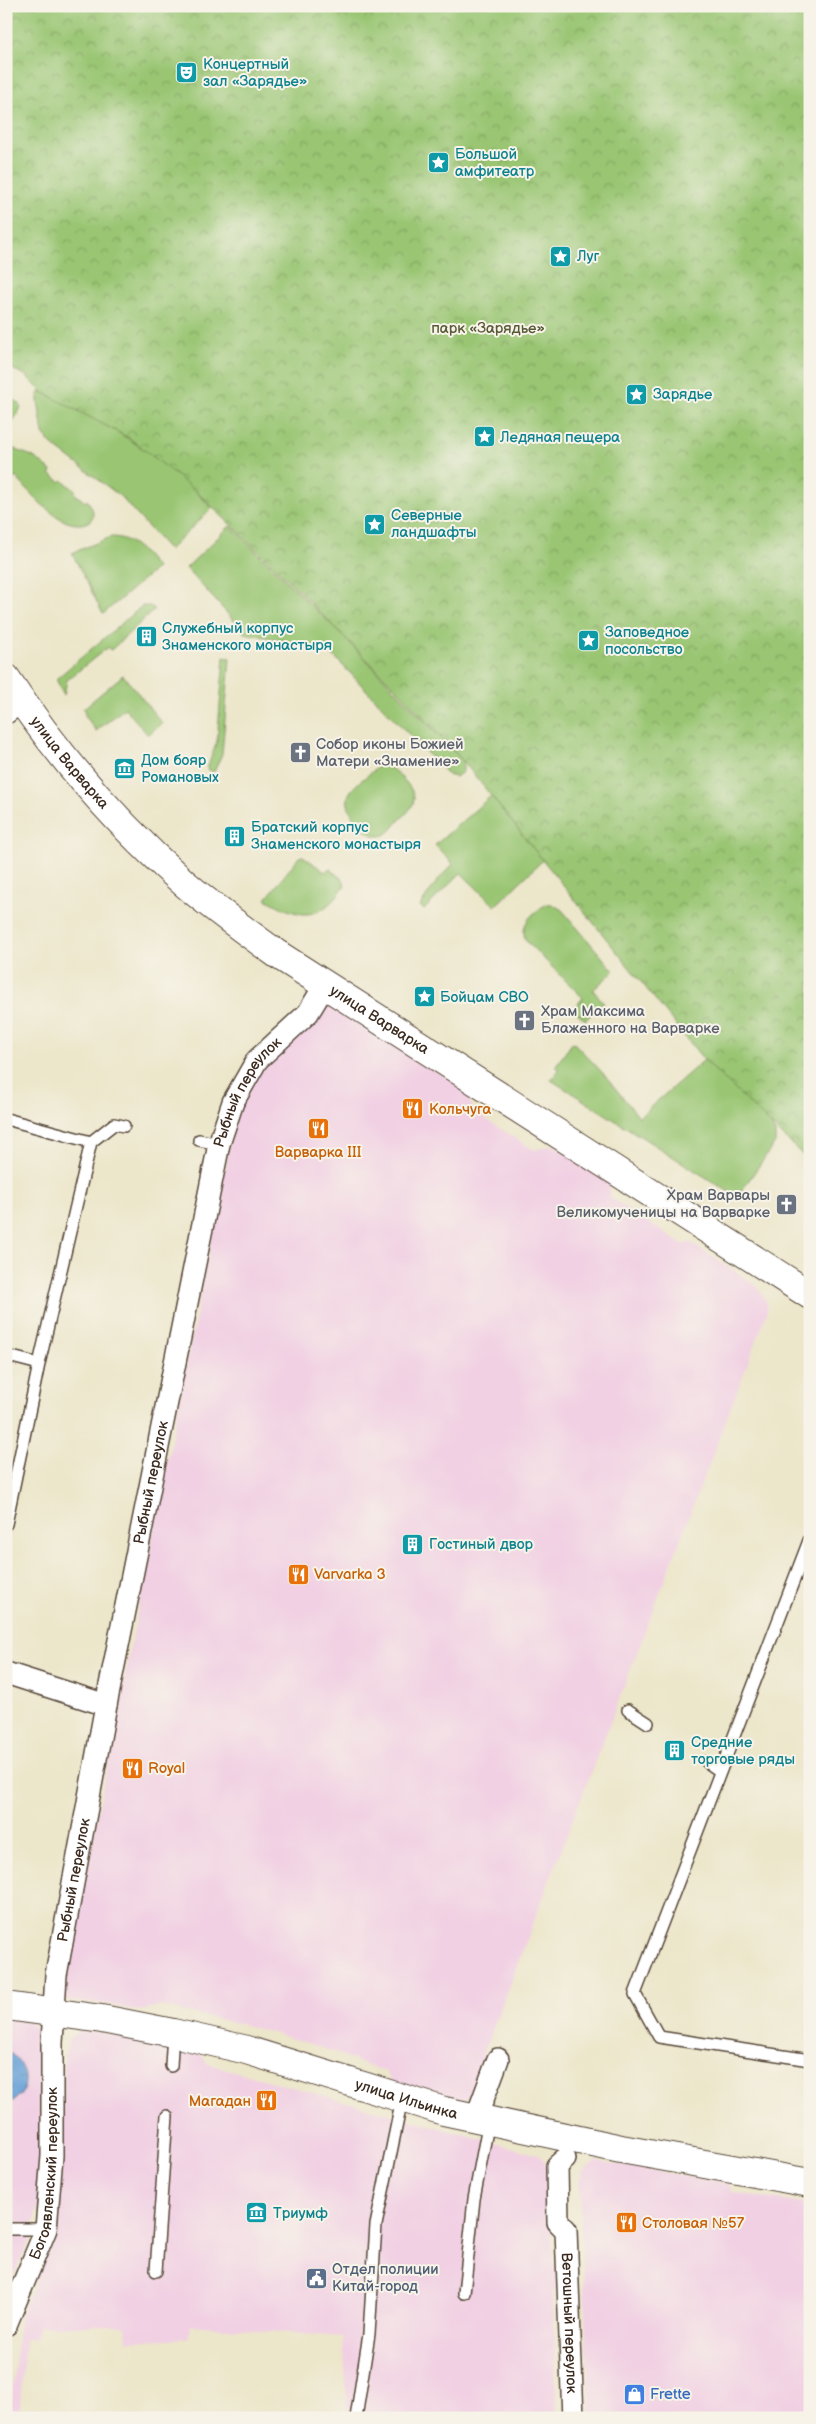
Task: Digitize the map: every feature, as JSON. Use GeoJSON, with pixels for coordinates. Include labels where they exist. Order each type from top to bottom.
{"type":"FeatureCollection","features":[{"type":"Feature","properties":{"kind":"street","name":"улица Варварка"},"geometry":{"type":"LineString","coordinates":[[6,678],[14,707],[88,787],[183,882],[270,949],[810,1294]]}},
{"type":"Feature","properties":{"kind":"street","name":"Рыбный переулок"},"geometry":{"type":"LineString","coordinates":[[54,2014],[56,1975],[209,1142],[257,1060],[308,1013],[326,985]]}},
{"type":"Feature","properties":{"kind":"street"},"geometry":{"type":"LineString","coordinates":[[6,1673],[106,1705]]}},
{"type":"Feature","properties":{"kind":"street","name":"улица Ильинка"},"geometry":{"type":"LineString","coordinates":[[6,2006],[102,2020],[173,2033],[243,2049],[402,2099],[483,2119],[565,2148],[810,2183]]}},
{"type":"Feature","properties":{"kind":"street","name":"Богоявленский переулок"},"geometry":{"type":"LineString","coordinates":[[6,2325],[46,2228],[52,2156],[54,2014]]}},
{"type":"Feature","properties":{"kind":"street"},"geometry":{"type":"LineString","coordinates":[[483,2119],[498,2060]]}},
{"type":"Feature","properties":{"kind":"street","name":"Ветошный переулок"},"geometry":{"type":"LineString","coordinates":[[565,2148],[572,2168],[573,2222],[566,2230],[573,2418]]}},
{"type":"Feature","properties":{"kind":"lane"},"geometry":{"type":"LineString","coordinates":[[6,1119],[91,1142]]}},
{"type":"Feature","properties":{"kind":"lane"},"geometry":{"type":"LineString","coordinates":[[6,1524],[39,1364],[91,1142],[114,1124],[124,1126]]}},
{"type":"Feature","properties":{"kind":"lane"},"geometry":{"type":"LineString","coordinates":[[12,1357],[39,1364]]}},
{"type":"Feature","properties":{"kind":"lane"},"geometry":{"type":"LineString","coordinates":[[810,1538],[635,1994],[659,2037],[810,2060]]}},
{"type":"Feature","properties":{"kind":"lane"},"geometry":{"type":"LineString","coordinates":[[628,1710],[648,1723]]}},
{"type":"Feature","properties":{"kind":"lane"},"geometry":{"type":"LineString","coordinates":[[707,1762],[720,1771]]}},
{"type":"Feature","properties":{"kind":"lane"},"geometry":{"type":"LineString","coordinates":[[170,2066],[173,2033]]}},
{"type":"Feature","properties":{"kind":"lane"},"geometry":{"type":"LineString","coordinates":[[356,2418],[369,2334],[376,2225],[402,2099]]}},
{"type":"Feature","properties":{"kind":"lane"},"geometry":{"type":"LineString","coordinates":[[156,2271],[167,2116]]}},
{"type":"Feature","properties":{"kind":"lane"},"geometry":{"type":"LineString","coordinates":[[464,2293],[483,2119]]}},
{"type":"Feature","properties":{"kind":"lane"},"geometry":{"type":"LineString","coordinates":[[6,2229],[46,2228]]}},
{"type":"Feature","properties":{"kind":"shaded area","name":"Гостиный двор"},"geometry":{"type":"Polygon","coordinates":[[[326,1001],[466,1090],[474,1112],[534,1150],[553,1145],[610,1181],[610,1198],[682,1244],[691,1243],[751,1282],[758,1287],[767,1303],[767,1313],[483,2054],[491,2057],[475,2094],[461,2101],[394,2085],[386,2072],[314,2045],[241,2024],[159,2006],[142,2011],[61,1999],[237,1108],[263,1060],[326,1001]]]}},
{"type":"Feature","properties":{"kind":"shaded area"},"geometry":{"type":"Polygon","coordinates":[[[6,2018],[30,2022],[36,2028],[41,2042],[42,2057],[39,2204],[30,2242],[6,2291],[6,2018]]]}},
{"type":"Feature","properties":{"kind":"shaded area"},"geometry":{"type":"Polygon","coordinates":[[[86,2030],[159,2043],[199,2053],[208,2064],[539,2155],[546,2163],[550,2179],[553,2265],[561,2265],[562,2290],[553,2290],[557,2418],[348,2418],[343,2337],[190,2325],[188,2338],[127,2341],[126,2326],[39,2326],[36,2339],[25,2339],[19,2418],[10,2418],[19,2319],[50,2247],[62,2161],[64,2057],[69,2039],[79,2031],[86,2030]]]}},
{"type":"Feature","properties":{"kind":"shaded area"},"geometry":{"type":"Polygon","coordinates":[[[596,2161],[727,2183],[733,2192],[808,2205],[810,2203],[810,2418],[590,2418],[579,2182],[583,2170],[596,2161]]]}},
{"type":"Feature","properties":{"kind":"green space","name":"парк «Зарядье»"},"geometry":{"type":"Polygon","coordinates":[[[6,6],[810,6],[810,1162],[704,1060],[463,761],[405,698],[291,583],[199,494],[129,438],[42,392],[25,375],[6,366],[6,6]]]}},
{"type":"Feature","properties":{"kind":"green space"},"geometry":{"type":"Polygon","coordinates":[[[42,392],[88,415],[133,442],[174,473],[212,508],[169,550],[120,496],[51,444],[43,434],[38,400],[38,394],[42,392]]]}},
{"type":"Feature","properties":{"kind":"green space"},"geometry":{"type":"Polygon","coordinates":[[[6,396],[19,403],[21,407],[7,431],[6,437],[6,396]]]}},
{"type":"Feature","properties":{"kind":"green space"},"geometry":{"type":"Polygon","coordinates":[[[6,437],[10,446],[37,459],[51,471],[50,474],[60,482],[62,480],[76,491],[74,493],[85,502],[87,500],[93,514],[88,522],[82,524],[68,522],[55,515],[43,505],[16,477],[8,483],[6,481],[6,437]]]}},
{"type":"Feature","properties":{"kind":"green space"},"geometry":{"type":"Polygon","coordinates":[[[230,526],[345,638],[463,761],[463,772],[455,777],[448,775],[327,649],[245,633],[186,568],[230,526]]]}},
{"type":"Feature","properties":{"kind":"green space"},"geometry":{"type":"Polygon","coordinates":[[[111,537],[132,543],[157,568],[103,614],[72,553],[111,537]]]}},
{"type":"Feature","properties":{"kind":"green space"},"geometry":{"type":"Polygon","coordinates":[[[142,606],[150,606],[155,609],[111,650],[108,647],[67,680],[64,695],[56,679],[142,606]]]}},
{"type":"Feature","properties":{"kind":"green space"},"geometry":{"type":"Polygon","coordinates":[[[224,657],[230,658],[222,754],[214,772],[207,769],[217,741],[224,657]]]}},
{"type":"Feature","properties":{"kind":"green space"},"geometry":{"type":"Polygon","coordinates":[[[123,675],[162,723],[148,735],[125,708],[96,731],[85,715],[84,708],[123,675]]]}},
{"type":"Feature","properties":{"kind":"green space"},"geometry":{"type":"Polygon","coordinates":[[[385,765],[395,771],[409,786],[414,802],[408,812],[389,832],[382,836],[376,836],[366,831],[352,814],[348,805],[348,798],[355,786],[379,766],[385,765]]]}},
{"type":"Feature","properties":{"kind":"green space"},"geometry":{"type":"Polygon","coordinates":[[[491,796],[543,860],[495,906],[461,873],[424,910],[420,906],[438,880],[453,864],[435,845],[491,796]]]}},
{"type":"Feature","properties":{"kind":"green space"},"geometry":{"type":"Polygon","coordinates":[[[303,856],[325,872],[329,868],[343,880],[345,885],[327,906],[310,914],[290,911],[266,899],[299,857],[303,856]]]}},
{"type":"Feature","properties":{"kind":"green space"},"geometry":{"type":"Polygon","coordinates":[[[547,904],[552,904],[562,910],[614,971],[593,990],[604,1003],[585,1020],[573,1009],[583,998],[527,942],[524,936],[525,925],[528,920],[547,904]]]}},
{"type":"Feature","properties":{"kind":"green space"},"geometry":{"type":"Polygon","coordinates":[[[573,1042],[601,1071],[639,1117],[704,1060],[767,1119],[775,1132],[775,1143],[737,1197],[551,1080],[559,1070],[556,1065],[573,1042]]]}},
{"type":"Feature","properties":{"kind":"water"},"geometry":{"type":"Polygon","coordinates":[[[6,2051],[20,2063],[25,2078],[21,2093],[15,2100],[6,2104],[6,2051]]]}},
{"type":"Feature","properties":{"kind":"place","name":"Концертный зал «Зарядье»"},"geometry":{"type":"Point","coordinates":[187,73]}},
{"type":"Feature","properties":{"kind":"place","name":"Большой амфитеатр"},"geometry":{"type":"Point","coordinates":[439,163]}},
{"type":"Feature","properties":{"kind":"place","name":"Луг"},"geometry":{"type":"Point","coordinates":[561,256]}},
{"type":"Feature","properties":{"kind":"place","name":"Зарядье"},"geometry":{"type":"Point","coordinates":[637,394]}},
{"type":"Feature","properties":{"kind":"place","name":"Ледяная пещера"},"geometry":{"type":"Point","coordinates":[484,437]}},
{"type":"Feature","properties":{"kind":"place","name":"Северные ландшафты"},"geometry":{"type":"Point","coordinates":[375,524]}},
{"type":"Feature","properties":{"kind":"place","name":"Служебный корпус Знаменского монастыря"},"geometry":{"type":"Point","coordinates":[146,637]}},
{"type":"Feature","properties":{"kind":"place","name":"Заповедное посольство"},"geometry":{"type":"Point","coordinates":[589,641]}},
{"type":"Feature","properties":{"kind":"place","name":"Собор иконы Божией Матери «Знамение»"},"geometry":{"type":"Point","coordinates":[300,753]}},
{"type":"Feature","properties":{"kind":"place","name":"Дом бояр Романовых"},"geometry":{"type":"Point","coordinates":[125,769]}},
{"type":"Feature","properties":{"kind":"place","name":"Братский корпус Знаменского монастыря"},"geometry":{"type":"Point","coordinates":[235,836]}},
{"type":"Feature","properties":{"kind":"place","name":"Бойцам СВО"},"geometry":{"type":"Point","coordinates":[424,997]}},
{"type":"Feature","properties":{"kind":"place","name":"Храм Максима Блаженного на Варварке"},"geometry":{"type":"Point","coordinates":[525,1020]}},
{"type":"Feature","properties":{"kind":"place","name":"Кольчуга"},"geometry":{"type":"Point","coordinates":[413,1109]}},
{"type":"Feature","properties":{"kind":"place","name":"Варварка III"},"geometry":{"type":"Point","coordinates":[318,1129]}},
{"type":"Feature","properties":{"kind":"place","name":"Храм Варвары Великомученицы на Варварке"},"geometry":{"type":"Point","coordinates":[786,1204]}},
{"type":"Feature","properties":{"kind":"place","name":"Гостиный двор"},"geometry":{"type":"Point","coordinates":[413,1544]}},
{"type":"Feature","properties":{"kind":"place","name":"Varvarka 3"},"geometry":{"type":"Point","coordinates":[298,1574]}},
{"type":"Feature","properties":{"kind":"place","name":"Средние торговые ряды"},"geometry":{"type":"Point","coordinates":[675,1751]}},
{"type":"Feature","properties":{"kind":"place","name":"Royal"},"geometry":{"type":"Point","coordinates":[132,1768]}},
{"type":"Feature","properties":{"kind":"place","name":"Магадан"},"geometry":{"type":"Point","coordinates":[267,2101]}},
{"type":"Feature","properties":{"kind":"place","name":"Триумф"},"geometry":{"type":"Point","coordinates":[257,2213]}},
{"type":"Feature","properties":{"kind":"place","name":"Столовая №57"},"geometry":{"type":"Point","coordinates":[626,2223]}},
{"type":"Feature","properties":{"kind":"place","name":"Отдел полиции Китай-город"},"geometry":{"type":"Point","coordinates":[316,2278]}},
{"type":"Feature","properties":{"kind":"place","name":"Frette"},"geometry":{"type":"Point","coordinates":[634,2394]}}]}
